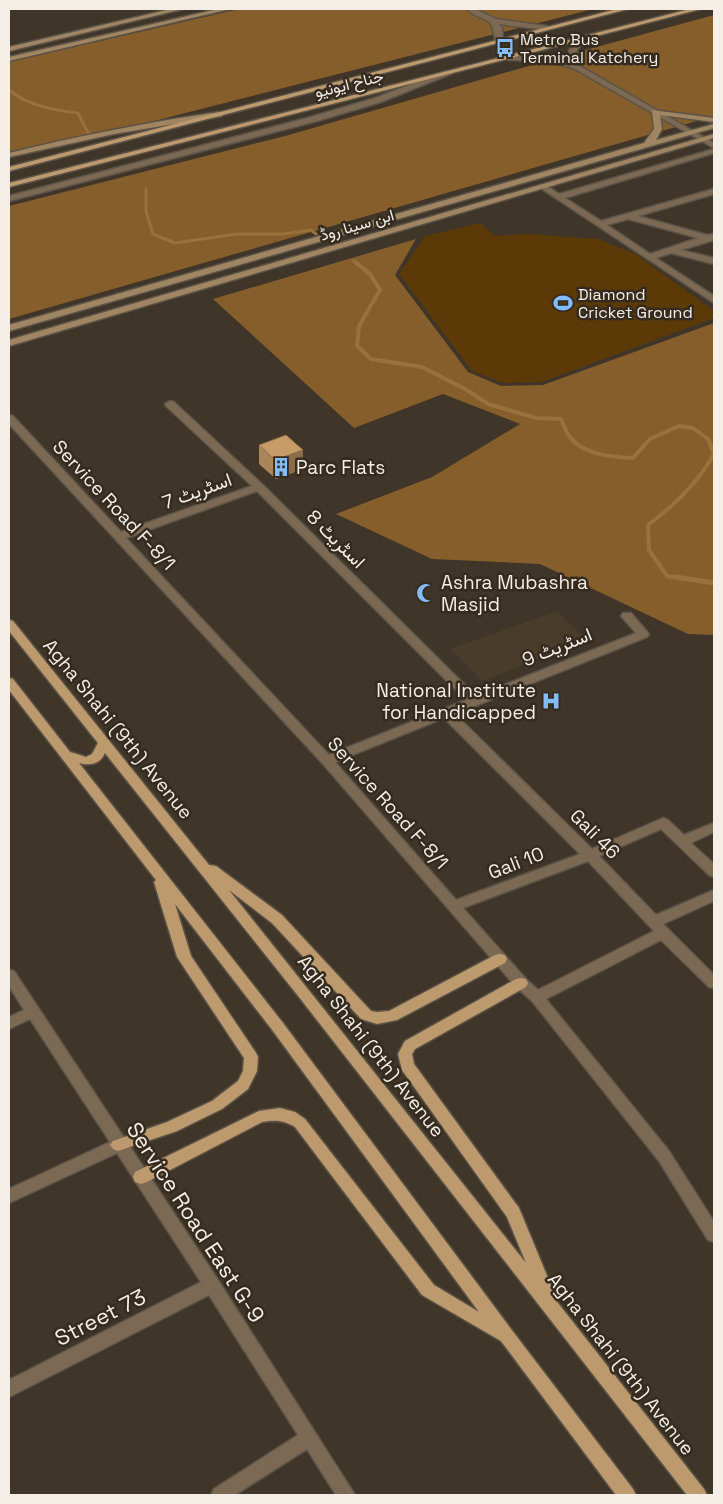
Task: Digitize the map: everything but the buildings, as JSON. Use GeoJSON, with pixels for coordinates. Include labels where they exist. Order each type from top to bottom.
{"type":"FeatureCollection","features":[{"type":"Feature","properties":{"kind":"main road"},"geometry":{"type":"LineString","coordinates":[[9,49],[179,9]]}},
{"type":"Feature","properties":{"kind":"main road"},"geometry":{"type":"LineString","coordinates":[[9,59],[226,9]]}},
{"type":"Feature","properties":{"kind":"main road","name":"جناح ایونیو"},"geometry":{"type":"LineString","coordinates":[[9,169],[624,9]]}},
{"type":"Feature","properties":{"kind":"main road","name":"جناح ایونیو"},"geometry":{"type":"LineString","coordinates":[[9,185],[697,9]]}},
{"type":"Feature","properties":{"kind":"main road"},"geometry":{"type":"LineString","coordinates":[[655,112],[680,117],[714,120]]}},
{"type":"Feature","properties":{"kind":"main road"},"geometry":{"type":"LineString","coordinates":[[648,144],[656,136],[660,128],[655,112]]}},
{"type":"Feature","properties":{"kind":"main road"},"geometry":{"type":"LineString","coordinates":[[9,155],[152,123],[219,114]]}},
{"type":"Feature","properties":{"kind":"main road","name":"ابن سینا روڈ"},"geometry":{"type":"LineString","coordinates":[[9,328],[714,126]]}},
{"type":"Feature","properties":{"kind":"main road","name":"ابن سینا روڈ"},"geometry":{"type":"LineString","coordinates":[[9,343],[714,136]]}},
{"type":"Feature","properties":{"kind":"main road","name":"Agha Shahi (9th) Avenue"},"geometry":{"type":"LineString","coordinates":[[9,624],[698,1495]]}},
{"type":"Feature","properties":{"kind":"main road"},"geometry":{"type":"LineString","coordinates":[[9,682],[278,1027],[508,1338],[627,1495]]}},
{"type":"Feature","properties":{"kind":"main road"},"geometry":{"type":"LineString","coordinates":[[66,755],[86,761],[97,757],[104,743]]}},
{"type":"Feature","properties":{"kind":"main road"},"geometry":{"type":"LineString","coordinates":[[195,857],[277,918],[366,1015],[377,1018],[392,1016],[500,958]]}},
{"type":"Feature","properties":{"kind":"main road"},"geometry":{"type":"LineString","coordinates":[[118,1145],[172,1128],[217,1104],[243,1085],[250,1071],[250,1056],[184,957],[159,875]]}},
{"type":"Feature","properties":{"kind":"main road"},"geometry":{"type":"LineString","coordinates":[[521,983],[410,1044],[405,1054],[407,1066],[512,1213],[554,1312]]}},
{"type":"Feature","properties":{"kind":"main road"},"geometry":{"type":"LineString","coordinates":[[141,1177],[259,1117],[280,1112],[293,1117],[300,1123],[428,1290],[508,1338]]}},
{"type":"Feature","properties":{"kind":"street"},"geometry":{"type":"LineString","coordinates":[[470,9],[494,21],[547,28]]}},
{"type":"Feature","properties":{"kind":"street"},"geometry":{"type":"LineString","coordinates":[[494,21],[500,34],[499,41]]}},
{"type":"Feature","properties":{"kind":"street"},"geometry":{"type":"LineString","coordinates":[[575,66],[571,59],[571,51],[575,44],[584,38]]}},
{"type":"Feature","properties":{"kind":"street"},"geometry":{"type":"LineString","coordinates":[[509,58],[544,59],[575,66],[714,146]]}},
{"type":"Feature","properties":{"kind":"street"},"geometry":{"type":"LineString","coordinates":[[9,199],[378,100],[449,73]]}},
{"type":"Feature","properties":{"kind":"street"},"geometry":{"type":"LineString","coordinates":[[558,197],[714,151]]}},
{"type":"Feature","properties":{"kind":"street"},"geometry":{"type":"LineString","coordinates":[[543,187],[602,224],[714,300]]}},
{"type":"Feature","properties":{"kind":"street"},"geometry":{"type":"LineString","coordinates":[[602,224],[714,191]]}},
{"type":"Feature","properties":{"kind":"street"},"geometry":{"type":"LineString","coordinates":[[704,194],[714,197]]}},
{"type":"Feature","properties":{"kind":"street"},"geometry":{"type":"LineString","coordinates":[[628,216],[711,238]]}},
{"type":"Feature","properties":{"kind":"street"},"geometry":{"type":"LineString","coordinates":[[650,257],[711,238]]}},
{"type":"Feature","properties":{"kind":"street"},"geometry":{"type":"LineString","coordinates":[[672,250],[714,260]]}},
{"type":"Feature","properties":{"kind":"street","name":"اسٹریٹ 8"},"geometry":{"type":"LineString","coordinates":[[170,404],[259,487],[474,701]]}},
{"type":"Feature","properties":{"kind":"street","name":"Service Road F-8/1"},"geometry":{"type":"LineString","coordinates":[[9,418],[326,762],[521,983],[537,997],[664,1156],[714,1235]]}},
{"type":"Feature","properties":{"kind":"street","name":"اسٹریٹ 7"},"geometry":{"type":"LineString","coordinates":[[119,537],[259,487]]}},
{"type":"Feature","properties":{"kind":"street","name":"اسٹریٹ 9"},"geometry":{"type":"LineString","coordinates":[[326,762],[448,714],[474,701],[607,647],[644,634],[627,616]]}},
{"type":"Feature","properties":{"kind":"street","name":"Gali 46"},"geometry":{"type":"LineString","coordinates":[[448,714],[590,855],[658,928],[714,983]]}},
{"type":"Feature","properties":{"kind":"street","name":"Gali 10"},"geometry":{"type":"LineString","coordinates":[[455,906],[590,855],[663,822],[682,841]]}},
{"type":"Feature","properties":{"kind":"street"},"geometry":{"type":"LineString","coordinates":[[714,827],[682,841],[714,872]]}},
{"type":"Feature","properties":{"kind":"street"},"geometry":{"type":"LineString","coordinates":[[537,997],[714,895]]}},
{"type":"Feature","properties":{"kind":"street","name":"Service Road East G-9"},"geometry":{"type":"LineString","coordinates":[[9,975],[118,1145],[212,1285],[346,1495]]}},
{"type":"Feature","properties":{"kind":"street"},"geometry":{"type":"LineString","coordinates":[[9,1023],[33,1012]]}},
{"type":"Feature","properties":{"kind":"street"},"geometry":{"type":"LineString","coordinates":[[9,1196],[118,1145]]}},
{"type":"Feature","properties":{"kind":"street","name":"Street 73"},"geometry":{"type":"LineString","coordinates":[[9,1389],[212,1285]]}},
{"type":"Feature","properties":{"kind":"street"},"geometry":{"type":"LineString","coordinates":[[220,1495],[309,1438]]}},
{"type":"Feature","properties":{"kind":"shaded area"},"geometry":{"type":"Polygon","coordinates":[[[239,9],[593,9],[9,158],[9,62],[239,9]]]}},
{"type":"Feature","properties":{"kind":"shaded area"},"geometry":{"type":"Polygon","coordinates":[[[714,15],[714,116],[9,319],[9,206],[285,136],[714,15]]]}},
{"type":"Feature","properties":{"kind":"shaded area","name":"Diamond Cricket Ground"},"geometry":{"type":"Polygon","coordinates":[[[480,223],[495,236],[528,234],[598,239],[637,255],[714,311],[714,318],[542,382],[503,383],[472,371],[399,274],[425,236],[480,223]]]}},
{"type":"Feature","properties":{"kind":"shaded area"},"geometry":{"type":"Polygon","coordinates":[[[416,239],[395,275],[468,372],[501,386],[543,385],[714,323],[714,635],[688,634],[540,564],[432,559],[336,514],[432,477],[520,424],[443,394],[354,428],[213,299],[416,239]]]}},
{"type":"Feature","properties":{"kind":"shaded area"},"geometry":{"type":"Polygon","coordinates":[[[557,611],[587,640],[482,681],[450,649],[557,611]]]}},
{"type":"Feature","properties":{"kind":"waterway"},"geometry":{"type":"LineString","coordinates":[[9,90],[33,104],[50,109],[78,113],[88,133]]}},
{"type":"Feature","properties":{"kind":"waterway"},"geometry":{"type":"LineString","coordinates":[[146,189],[146,211],[153,234],[175,243],[237,234],[284,234],[311,230],[316,234]]}},
{"type":"Feature","properties":{"kind":"waterway"},"geometry":{"type":"LineString","coordinates":[[354,261],[370,274],[380,290],[359,326],[357,346],[371,359],[422,367],[465,389],[488,404],[536,418],[561,419],[569,435],[576,443],[599,454],[633,458],[650,439],[679,426],[693,428],[708,439],[714,454],[708,465],[685,493],[648,525],[649,550],[667,576],[684,579]]}},
{"type":"Feature","properties":{"kind":"waterway"},"geometry":{"type":"LineString","coordinates":[[676,577],[714,583]]}},
{"type":"Feature","properties":{"kind":"place","name":"Metro Bus Terminal Katchery"},"geometry":{"type":"Point","coordinates":[505,48]}},
{"type":"Feature","properties":{"kind":"place","name":"Diamond Cricket Ground"},"geometry":{"type":"Point","coordinates":[563,303]}},
{"type":"Feature","properties":{"kind":"place","name":"Parc Flats"},"geometry":{"type":"Point","coordinates":[281,467]}},
{"type":"Feature","properties":{"kind":"place","name":"Ashra Mubashra Masjid"},"geometry":{"type":"Point","coordinates":[426,593]}},
{"type":"Feature","properties":{"kind":"place","name":"National Institute for Handicapped"},"geometry":{"type":"Point","coordinates":[551,701]}}]}
